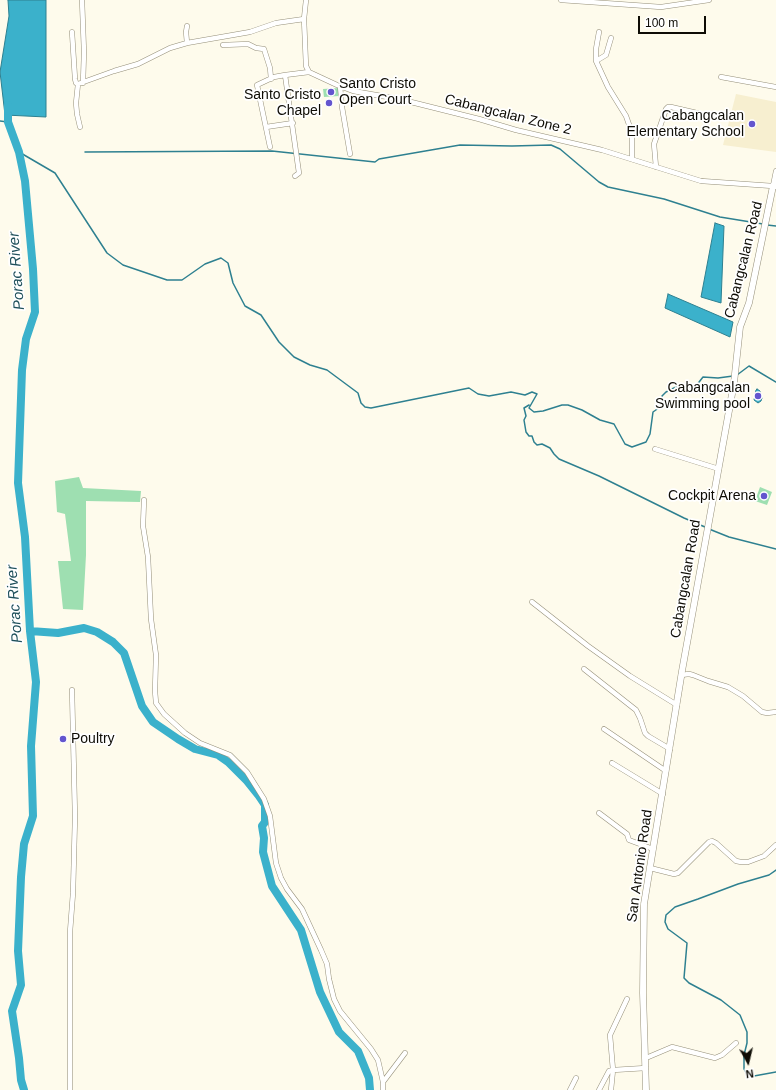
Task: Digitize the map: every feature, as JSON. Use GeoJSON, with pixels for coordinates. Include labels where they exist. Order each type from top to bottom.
{"type":"FeatureCollection","features":[{"type":"Feature","properties":{"kind":"street"},"geometry":{"type":"LineString","coordinates":[[80,126],[76,103],[81,83],[84,52],[82,0]]}},
{"type":"Feature","properties":{"kind":"street"},"geometry":{"type":"LineString","coordinates":[[270,147],[257,85],[285,75],[309,72],[306,66],[304,19],[306,0]]}},
{"type":"Feature","properties":{"kind":"street"},"geometry":{"type":"LineString","coordinates":[[562,0],[661,7],[709,0]]}},
{"type":"Feature","properties":{"kind":"street"},"geometry":{"type":"LineString","coordinates":[[72,32],[75,79],[76,83],[81,83],[138,64],[170,48],[187,43],[250,32],[276,23],[304,19]]}},
{"type":"Feature","properties":{"kind":"street"},"geometry":{"type":"LineString","coordinates":[[187,26],[187,43]]}},
{"type":"Feature","properties":{"kind":"street"},"geometry":{"type":"LineString","coordinates":[[599,32],[596,49],[596,61],[608,87],[626,116],[632,133],[632,159]]}},
{"type":"Feature","properties":{"kind":"street"},"geometry":{"type":"LineString","coordinates":[[596,61],[606,55],[611,38]]}},
{"type":"Feature","properties":{"kind":"street"},"geometry":{"type":"LineString","coordinates":[[223,45],[248,44],[256,48],[264,49],[270,68],[271,79]]}},
{"type":"Feature","properties":{"kind":"street","name":"Cabangcalan Zone 2"},"geometry":{"type":"LineString","coordinates":[[309,72],[353,91],[399,100],[602,150],[701,181],[775,186]]}},
{"type":"Feature","properties":{"kind":"street"},"geometry":{"type":"LineString","coordinates":[[285,75],[299,173],[295,176]]}},
{"type":"Feature","properties":{"kind":"street"},"geometry":{"type":"LineString","coordinates":[[720,77],[776,87]]}},
{"type":"Feature","properties":{"kind":"street"},"geometry":{"type":"LineString","coordinates":[[340,86],[350,154]]}},
{"type":"Feature","properties":{"kind":"street"},"geometry":{"type":"LineString","coordinates":[[656,167],[654,144],[666,109],[671,107],[697,113]]}},
{"type":"Feature","properties":{"kind":"street"},"geometry":{"type":"LineString","coordinates":[[266,128],[293,123]]}},
{"type":"Feature","properties":{"kind":"street"},"geometry":{"type":"LineString","coordinates":[[775,186],[776,171]]}},
{"type":"Feature","properties":{"kind":"street","name":"Cabangcalan Road"},"geometry":{"type":"LineString","coordinates":[[682,673],[736,372],[740,327],[750,296],[775,186]]}},
{"type":"Feature","properties":{"kind":"street"},"geometry":{"type":"LineString","coordinates":[[655,449],[719,469]]}},
{"type":"Feature","properties":{"kind":"street"},"geometry":{"type":"LineString","coordinates":[[144,500],[143,526],[148,557],[156,655],[156,703],[164,714],[185,733],[200,743],[230,755],[246,772],[264,799],[270,816],[276,863],[281,878],[302,910],[321,950],[327,964],[334,999],[340,1011],[372,1048],[378,1060],[383,1082],[383,1090]]}},
{"type":"Feature","properties":{"kind":"street"},"geometry":{"type":"LineString","coordinates":[[532,602],[588,646],[630,676],[677,705]]}},
{"type":"Feature","properties":{"kind":"street"},"geometry":{"type":"LineString","coordinates":[[584,670],[636,710],[648,736],[670,749]]}},
{"type":"Feature","properties":{"kind":"street"},"geometry":{"type":"LineString","coordinates":[[682,673],[693,675],[728,687],[762,712],[776,712]]}},
{"type":"Feature","properties":{"kind":"street","name":"San Antonio Road"},"geometry":{"type":"LineString","coordinates":[[646,1090],[643,993],[644,904],[682,673]]}},
{"type":"Feature","properties":{"kind":"street"},"geometry":{"type":"LineString","coordinates":[[70,1090],[70,932],[73,893],[75,817],[72,690]]}},
{"type":"Feature","properties":{"kind":"street"},"geometry":{"type":"LineString","coordinates":[[604,729],[666,771]]}},
{"type":"Feature","properties":{"kind":"street"},"geometry":{"type":"LineString","coordinates":[[612,763],[663,794]]}},
{"type":"Feature","properties":{"kind":"street"},"geometry":{"type":"LineString","coordinates":[[599,813],[628,834],[629,840],[653,849]]}},
{"type":"Feature","properties":{"kind":"street"},"geometry":{"type":"LineString","coordinates":[[650,868],[674,874],[678,873],[709,842],[712,841],[736,861],[741,862],[748,862],[764,856],[776,845]]}},
{"type":"Feature","properties":{"kind":"street"},"geometry":{"type":"LineString","coordinates":[[611,1090],[612,1070],[610,1035],[627,999]]}},
{"type":"Feature","properties":{"kind":"street"},"geometry":{"type":"LineString","coordinates":[[646,1058],[672,1047],[682,1048],[715,1058],[722,1055],[736,1043]]}},
{"type":"Feature","properties":{"kind":"street"},"geometry":{"type":"LineString","coordinates":[[383,1082],[405,1053]]}},
{"type":"Feature","properties":{"kind":"street"},"geometry":{"type":"LineString","coordinates":[[599,1090],[609,1071],[646,1068]]}},
{"type":"Feature","properties":{"kind":"street"},"geometry":{"type":"LineString","coordinates":[[570,1090],[576,1078]]}},
{"type":"Feature","properties":{"kind":"shaded area","name":"Cabangcalan Elementary School"},"geometry":{"type":"Polygon","coordinates":[[[736,94],[776,102],[776,152],[723,145],[736,94]]]}},
{"type":"Feature","properties":{"kind":"green space","name":"Santo Cristo Open Court"},"geometry":{"type":"Polygon","coordinates":[[[339,88],[339,96],[324,97],[323,89],[339,88]]]}},
{"type":"Feature","properties":{"kind":"green space"},"geometry":{"type":"Polygon","coordinates":[[[79,477],[83,488],[141,491],[140,502],[86,501],[86,555],[83,610],[63,609],[58,561],[71,561],[65,514],[57,512],[55,481],[79,477]]]}},
{"type":"Feature","properties":{"kind":"green space","name":"Cockpit Arena"},"geometry":{"type":"Polygon","coordinates":[[[760,487],[772,492],[767,505],[755,501],[760,487]]]}},
{"type":"Feature","properties":{"kind":"water"},"geometry":{"type":"Polygon","coordinates":[[[8,0],[46,0],[46,117],[5,115],[0,72],[9,16],[8,0]]]}},
{"type":"Feature","properties":{"kind":"water"},"geometry":{"type":"Polygon","coordinates":[[[715,223],[724,226],[721,303],[701,297],[715,223]]]}},
{"type":"Feature","properties":{"kind":"water"},"geometry":{"type":"Polygon","coordinates":[[[668,294],[733,322],[730,337],[665,308],[668,294]]]}},
{"type":"Feature","properties":{"kind":"water","name":"Cabangcalan Swimming pool"},"geometry":{"type":"Polygon","coordinates":[[[757,389],[760,391],[762,398],[758,403],[754,400],[757,389]]]}},
{"type":"Feature","properties":{"kind":"waterway","name":"Porac River"},"geometry":{"type":"LineString","coordinates":[[8,105],[8,122],[19,152],[25,181],[33,269],[35,312],[26,339],[22,370],[18,483],[25,537],[30,631],[36,682],[31,746],[33,816],[24,844],[21,877],[18,951],[21,985],[12,1011],[21,1080],[24,1090]]}},
{"type":"Feature","properties":{"kind":"waterway"},"geometry":{"type":"LineString","coordinates":[[0,121],[8,122]]}},
{"type":"Feature","properties":{"kind":"waterway"},"geometry":{"type":"LineString","coordinates":[[85,152],[272,151],[375,162],[379,159],[460,145],[551,145],[560,149],[599,182],[608,187],[664,199],[720,217],[763,224]]}},
{"type":"Feature","properties":{"kind":"waterway"},"geometry":{"type":"LineString","coordinates":[[19,152],[55,173],[107,253],[123,265],[167,280],[182,280],[205,264],[221,258],[228,263],[233,283],[245,306],[261,315],[279,342],[294,357],[310,365],[327,370],[358,393],[361,403],[365,407],[371,408],[469,388],[478,394],[489,396],[511,392],[525,395],[532,392],[537,394],[529,408],[534,412],[543,411],[562,405],[568,405],[582,410],[600,420],[614,424],[625,444],[632,447],[646,442],[650,434],[653,412],[663,405],[662,396],[666,392],[676,387],[684,388],[696,386],[703,377],[718,378],[733,376]]}},
{"type":"Feature","properties":{"kind":"waterway"},"geometry":{"type":"LineString","coordinates":[[767,225],[776,226]]}},
{"type":"Feature","properties":{"kind":"waterway"},"geometry":{"type":"LineString","coordinates":[[737,375],[749,366],[776,382]]}},
{"type":"Feature","properties":{"kind":"waterway"},"geometry":{"type":"LineString","coordinates":[[529,405],[524,408],[526,416],[524,420],[526,432],[529,436],[532,436],[537,445],[542,444],[550,448],[559,459],[599,476],[705,527]]}},
{"type":"Feature","properties":{"kind":"waterway"},"geometry":{"type":"LineString","coordinates":[[709,529],[729,537],[776,549]]}},
{"type":"Feature","properties":{"kind":"waterway"},"geometry":{"type":"LineString","coordinates":[[30,631],[58,633],[84,628],[97,632],[113,642],[124,653],[142,706],[153,722],[195,749],[218,755],[228,762],[247,781],[259,796],[265,805],[265,822],[262,826],[264,838],[263,852],[272,886],[301,930],[320,992],[339,1032],[358,1051],[369,1078],[370,1090]]}},
{"type":"Feature","properties":{"kind":"waterway"},"geometry":{"type":"LineString","coordinates":[[776,870],[769,875],[738,884],[675,907],[666,915],[665,922],[668,929],[687,943],[684,978],[689,983],[721,1000],[740,1015],[747,1032],[744,1069],[748,1076],[776,1072]]}},
{"type":"Feature","properties":{"kind":"place","name":"Santo Cristo Open Court"},"geometry":{"type":"Point","coordinates":[331,92]}},
{"type":"Feature","properties":{"kind":"place","name":"Santo Cristo Chapel"},"geometry":{"type":"Point","coordinates":[329,103]}},
{"type":"Feature","properties":{"kind":"place","name":"Cabangcalan Elementary School"},"geometry":{"type":"Point","coordinates":[752,124]}},
{"type":"Feature","properties":{"kind":"place","name":"Cabangcalan Swimming pool"},"geometry":{"type":"Point","coordinates":[758,396]}},
{"type":"Feature","properties":{"kind":"place","name":"Cockpit Arena"},"geometry":{"type":"Point","coordinates":[764,496]}},
{"type":"Feature","properties":{"kind":"place","name":"Poultry"},"geometry":{"type":"Point","coordinates":[63,739]}}]}
